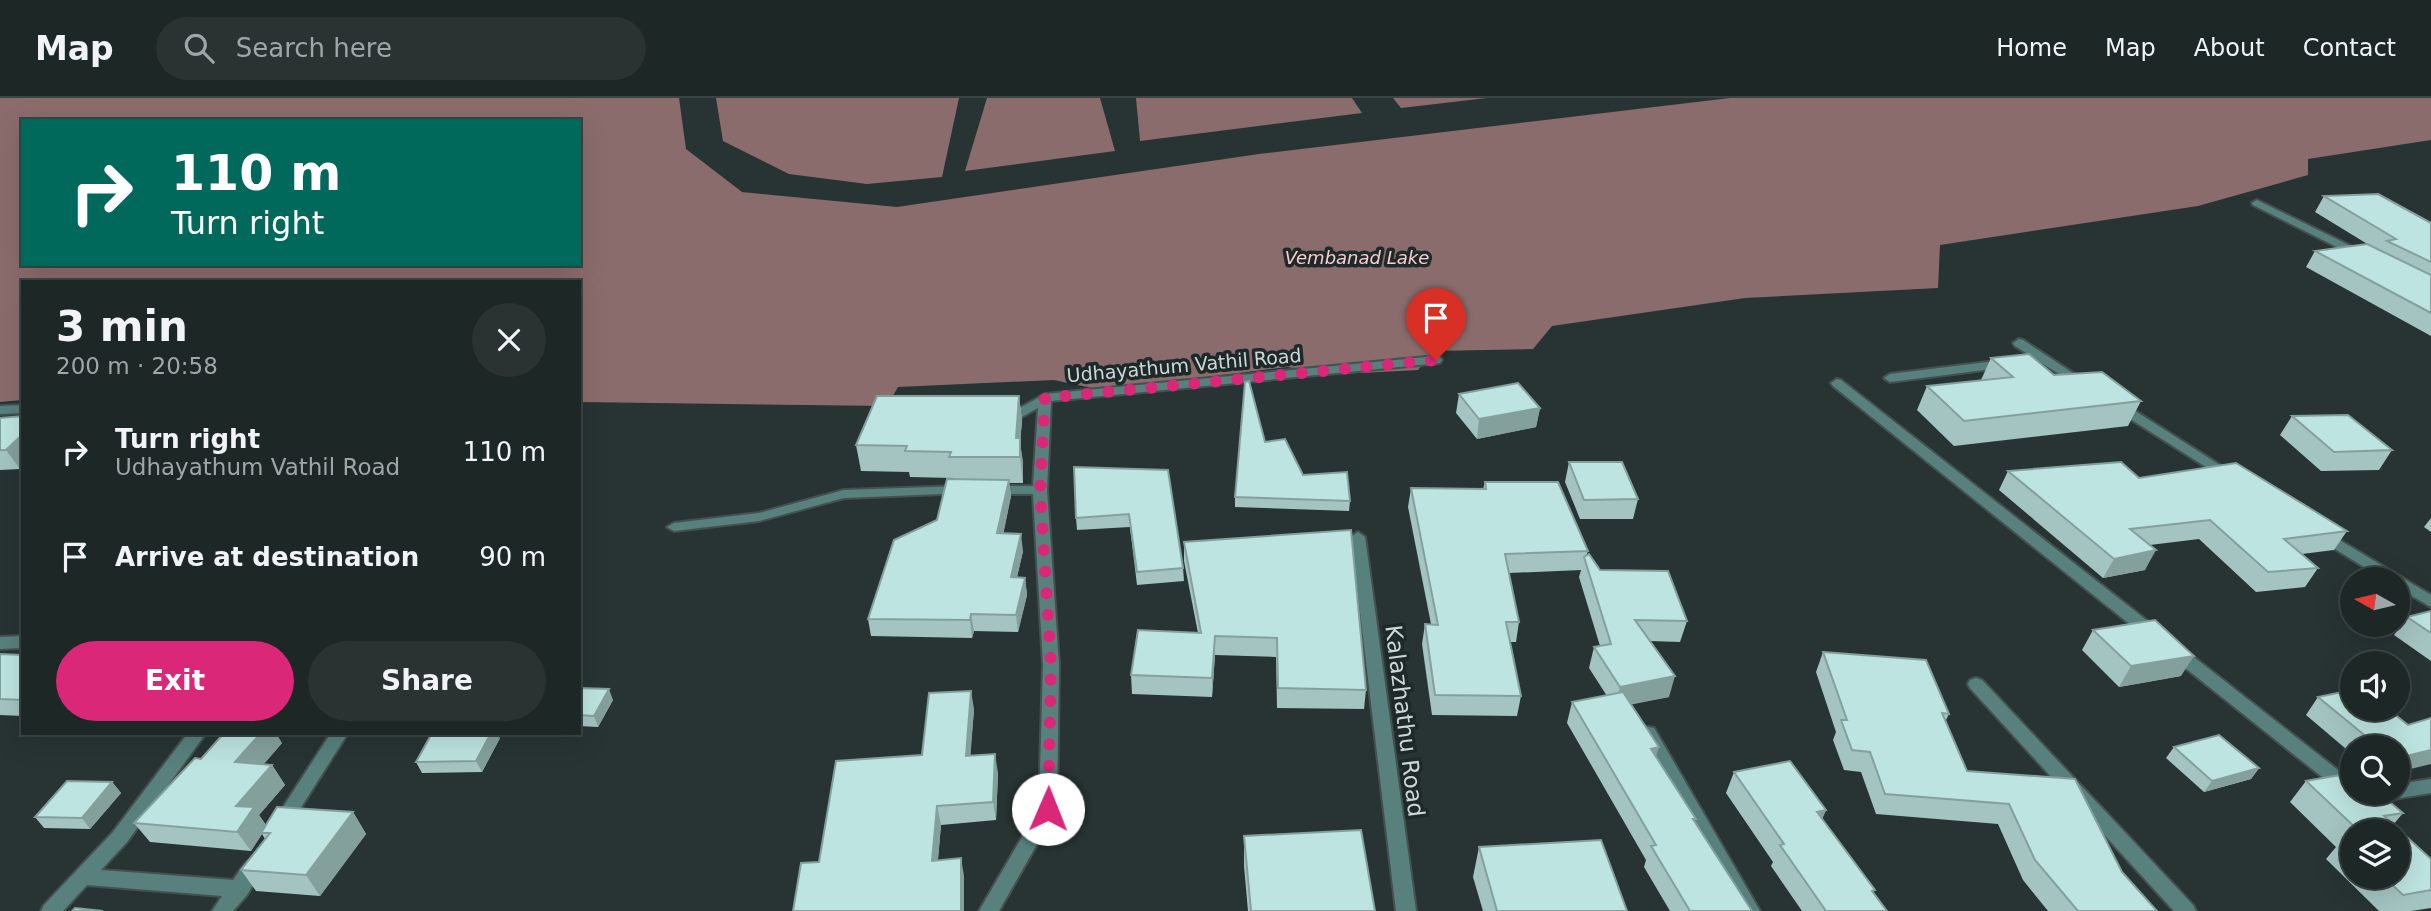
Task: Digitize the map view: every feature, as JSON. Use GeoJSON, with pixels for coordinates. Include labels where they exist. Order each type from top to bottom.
{"type":"FeatureCollection","features":[{"type":"Feature","properties":{"kind":"street"},"geometry":{"type":"LineString","coordinates":[[2256,203],[2369,259]]}},
{"type":"Feature","properties":{"kind":"street"},"geometry":{"type":"LineString","coordinates":[[2019,343],[2036,360],[2096,392],[2242,484]]}},
{"type":"Feature","properties":{"kind":"street","name":"Udhayathum Vathil Road"},"geometry":{"type":"LineString","coordinates":[[989,911],[1048,809],[1051,664],[1040,490],[1045,398],[1436,360]]}},
{"type":"Feature","properties":{"kind":"street"},"geometry":{"type":"LineString","coordinates":[[1890,378],[2015,362]]}},
{"type":"Feature","properties":{"kind":"street"},"geometry":{"type":"LineString","coordinates":[[1837,383],[2340,782]]}},
{"type":"Feature","properties":{"kind":"street"},"geometry":{"type":"LineString","coordinates":[[1014,417],[1045,398]]}},
{"type":"Feature","properties":{"kind":"street"},"geometry":{"type":"LineString","coordinates":[[0,410],[21,409]]}},
{"type":"Feature","properties":{"kind":"street"},"geometry":{"type":"LineString","coordinates":[[674,527],[759,517],[844,494],[945,489],[1040,490]]}},
{"type":"Feature","properties":{"kind":"street"},"geometry":{"type":"LineString","coordinates":[[2312,528],[2375,567]]}},
{"type":"Feature","properties":{"kind":"street","name":"Kalazhathu Road"},"geometry":{"type":"LineString","coordinates":[[1359,537],[1406,911]]}},
{"type":"Feature","properties":{"kind":"street"},"geometry":{"type":"LineString","coordinates":[[2410,589],[2431,602]]}},
{"type":"Feature","properties":{"kind":"street"},"geometry":{"type":"LineString","coordinates":[[0,643],[21,642]]}},
{"type":"Feature","properties":{"kind":"street"},"geometry":{"type":"LineString","coordinates":[[1976,684],[2186,911]]}},
{"type":"Feature","properties":{"kind":"street"},"geometry":{"type":"LineString","coordinates":[[1643,724],[1750,911]]}},
{"type":"Feature","properties":{"kind":"street"},"geometry":{"type":"LineString","coordinates":[[51,911],[120,837],[196,735]]}},
{"type":"Feature","properties":{"kind":"street"},"geometry":{"type":"LineString","coordinates":[[222,911],[240,889],[339,735]]}},
{"type":"Feature","properties":{"kind":"street"},"geometry":{"type":"LineString","coordinates":[[2410,790],[2431,786]]}},
{"type":"Feature","properties":{"kind":"street"},"geometry":{"type":"LineString","coordinates":[[2367,805],[2377,814]]}},
{"type":"Feature","properties":{"kind":"street"},"geometry":{"type":"LineString","coordinates":[[83,877],[240,889]]}},
{"type":"Feature","properties":{"kind":"water","name":"Vembanad Lake"},"geometry":{"type":"Polygon","coordinates":[[[0,98],[679,98],[686,149],[742,192],[897,207],[1259,154],[1730,98],[2431,98],[2431,140],[2308,159],[2308,175],[2198,206],[1940,245],[1938,288],[1745,298],[1552,326],[1533,349],[1433,351],[1418,370],[1341,374],[1287,367],[1102,390],[1054,380],[898,387],[887,406],[581,402],[581,280],[21,280],[21,400],[0,402],[0,98]]]}},
{"type":"Feature","properties":{"kind":"water"},"geometry":{"type":"Polygon","coordinates":[[[716,98],[959,98],[942,177],[867,184],[789,174],[723,141],[716,98]]]}},
{"type":"Feature","properties":{"kind":"water"},"geometry":{"type":"Polygon","coordinates":[[[987,98],[1100,98],[1115,151],[965,171],[987,98]]]}},
{"type":"Feature","properties":{"kind":"water"},"geometry":{"type":"Polygon","coordinates":[[[1136,98],[1352,98],[1362,113],[1140,141],[1136,98]]]}},
{"type":"Feature","properties":{"kind":"water"},"geometry":{"type":"Polygon","coordinates":[[[1393,98],[1487,98],[1401,108],[1393,98]]]}},
{"type":"Feature","properties":{"kind":"building"},"geometry":{"type":"Polygon","coordinates":[[[2378,194],[2431,223],[2431,262],[2387,241],[2396,239],[2324,196],[2378,194]]]}},
{"type":"Feature","properties":{"kind":"building"},"geometry":{"type":"Polygon","coordinates":[[[2367,244],[2431,275],[2431,313],[2315,251],[2367,244]]]}},
{"type":"Feature","properties":{"kind":"building"},"geometry":{"type":"Polygon","coordinates":[[[2029,354],[2054,375],[2102,372],[2141,401],[1964,421],[1927,386],[2013,377],[1991,358],[2029,354]]]}},
{"type":"Feature","properties":{"kind":"building"},"geometry":{"type":"Polygon","coordinates":[[[1249,381],[1265,442],[1285,439],[1303,475],[1347,472],[1350,501],[1235,497],[1245,382],[1249,381]]]}},
{"type":"Feature","properties":{"kind":"building"},"geometry":{"type":"Polygon","coordinates":[[[1518,383],[1540,408],[1479,419],[1459,394],[1518,383]]]}},
{"type":"Feature","properties":{"kind":"building"},"geometry":{"type":"Polygon","coordinates":[[[877,396],[1019,396],[1016,438],[1020,438],[1020,457],[949,457],[951,452],[905,451],[907,446],[856,445],[877,396]]]}},
{"type":"Feature","properties":{"kind":"building"},"geometry":{"type":"Polygon","coordinates":[[[2348,415],[2392,450],[2334,452],[2292,416],[2348,415]]]}},
{"type":"Feature","properties":{"kind":"building"},"geometry":{"type":"Polygon","coordinates":[[[21,416],[21,436],[6,450],[0,450],[0,418],[21,416]]]}},
{"type":"Feature","properties":{"kind":"building"},"geometry":{"type":"Polygon","coordinates":[[[1569,462],[1622,462],[1638,499],[1584,500],[1569,462]]]}},
{"type":"Feature","properties":{"kind":"building"},"geometry":{"type":"Polygon","coordinates":[[[2121,462],[2139,478],[2236,463],[2347,531],[2284,539],[2318,568],[2268,572],[2210,520],[2130,529],[2156,550],[2114,559],[2008,471],[2121,462]]]}},
{"type":"Feature","properties":{"kind":"building"},"geometry":{"type":"Polygon","coordinates":[[[1074,467],[1168,470],[1183,568],[1137,572],[1129,514],[1076,518],[1074,467]]]}},
{"type":"Feature","properties":{"kind":"building"},"geometry":{"type":"Polygon","coordinates":[[[947,479],[1009,480],[997,533],[1021,534],[1011,577],[1025,578],[1016,615],[971,614],[970,620],[868,619],[894,540],[937,520],[947,479]]]}},
{"type":"Feature","properties":{"kind":"building"},"geometry":{"type":"Polygon","coordinates":[[[1485,482],[1558,482],[1588,551],[1505,554],[1519,622],[1506,622],[1521,696],[1435,695],[1425,624],[1438,625],[1411,488],[1486,489],[1485,482]]]}},
{"type":"Feature","properties":{"kind":"building"},"geometry":{"type":"Polygon","coordinates":[[[1351,530],[1366,690],[1278,688],[1277,638],[1215,636],[1212,678],[1131,675],[1138,630],[1201,633],[1184,542],[1351,530]]]}},
{"type":"Feature","properties":{"kind":"building"},"geometry":{"type":"Polygon","coordinates":[[[1589,554],[1600,570],[1668,571],[1687,621],[1635,620],[1675,676],[1620,687],[1594,647],[1611,644],[1584,557],[1589,554]]]}},
{"type":"Feature","properties":{"kind":"building"},"geometry":{"type":"Polygon","coordinates":[[[2431,611],[2431,633],[2410,619],[2410,616],[2431,611]]]}},
{"type":"Feature","properties":{"kind":"building"},"geometry":{"type":"Polygon","coordinates":[[[2155,620],[2194,656],[2131,666],[2093,630],[2155,620]]]}},
{"type":"Feature","properties":{"kind":"building"},"geometry":{"type":"Polygon","coordinates":[[[1823,652],[1926,660],[1949,714],[1942,713],[1967,771],[2075,779],[2122,872],[2157,911],[2078,911],[2035,860],[2009,804],[1885,794],[1870,752],[1852,750],[1841,720],[1847,720],[1823,652]]]}},
{"type":"Feature","properties":{"kind":"building"},"geometry":{"type":"Polygon","coordinates":[[[0,654],[21,655],[21,700],[0,699],[0,654]]]}},
{"type":"Feature","properties":{"kind":"building"},"geometry":{"type":"Polygon","coordinates":[[[581,688],[609,689],[594,716],[581,715],[581,688]]]}},
{"type":"Feature","properties":{"kind":"building"},"geometry":{"type":"Polygon","coordinates":[[[971,691],[966,756],[995,754],[993,802],[937,806],[932,861],[961,858],[961,911],[793,911],[801,863],[819,862],[836,761],[922,755],[929,693],[971,691]]]}},
{"type":"Feature","properties":{"kind":"building"},"geometry":{"type":"Polygon","coordinates":[[[1623,692],[1659,747],[1651,749],[1752,911],[1690,911],[1651,846],[1656,845],[1572,702],[1623,692]]]}},
{"type":"Feature","properties":{"kind":"building"},"geometry":{"type":"Polygon","coordinates":[[[2340,692],[2340,715],[2318,697],[2340,692]]]}},
{"type":"Feature","properties":{"kind":"building"},"geometry":{"type":"Polygon","coordinates":[[[2431,718],[2431,750],[2410,755],[2410,735],[2364,735],[2347,721],[2403,721],[2408,725],[2431,718]]]}},
{"type":"Feature","properties":{"kind":"building"},"geometry":{"type":"Polygon","coordinates":[[[222,735],[259,735],[235,762],[272,765],[236,806],[254,807],[237,832],[134,823],[195,758],[201,759],[222,735]]]}},
{"type":"Feature","properties":{"kind":"building"},"geometry":{"type":"Polygon","coordinates":[[[431,735],[490,735],[476,761],[416,762],[431,735]]]}},
{"type":"Feature","properties":{"kind":"building"},"geometry":{"type":"Polygon","coordinates":[[[2219,735],[2259,768],[2212,781],[2174,747],[2219,735]]]}},
{"type":"Feature","properties":{"kind":"building"},"geometry":{"type":"Polygon","coordinates":[[[1790,761],[1826,810],[1817,812],[1875,890],[1872,891],[1887,911],[1826,911],[1734,772],[1790,761]]]}},
{"type":"Feature","properties":{"kind":"building"},"geometry":{"type":"Polygon","coordinates":[[[2340,775],[2340,805],[2393,805],[2403,813],[2384,816],[2387,819],[2346,819],[2306,781],[2340,775]]]}},
{"type":"Feature","properties":{"kind":"building"},"geometry":{"type":"Polygon","coordinates":[[[67,781],[112,782],[82,818],[35,817],[67,781]]]}},
{"type":"Feature","properties":{"kind":"building"},"geometry":{"type":"Polygon","coordinates":[[[277,807],[353,812],[306,875],[241,870],[270,833],[261,833],[277,807]]]}},
{"type":"Feature","properties":{"kind":"building"},"geometry":{"type":"Polygon","coordinates":[[[1361,830],[1375,911],[1251,911],[1244,836],[1361,830]]]}},
{"type":"Feature","properties":{"kind":"building"},"geometry":{"type":"Polygon","coordinates":[[[1601,840],[1627,911],[1497,911],[1479,847],[1601,840]]]}},
{"type":"Feature","properties":{"kind":"building"},"geometry":{"type":"Polygon","coordinates":[[[2410,840],[2431,859],[2431,890],[2403,895],[2397,889],[2410,889],[2410,840]]]}},
{"type":"Feature","properties":{"kind":"building"},"geometry":{"type":"Polygon","coordinates":[[[75,908],[103,911],[72,911],[75,908]]]}},
{"type":"Feature","properties":{"kind":"route"},"geometry":{"type":"LineString","coordinates":[[1048,809],[1051,664],[1040,490],[1045,398],[1378,368],[1436,360]]}}]}
